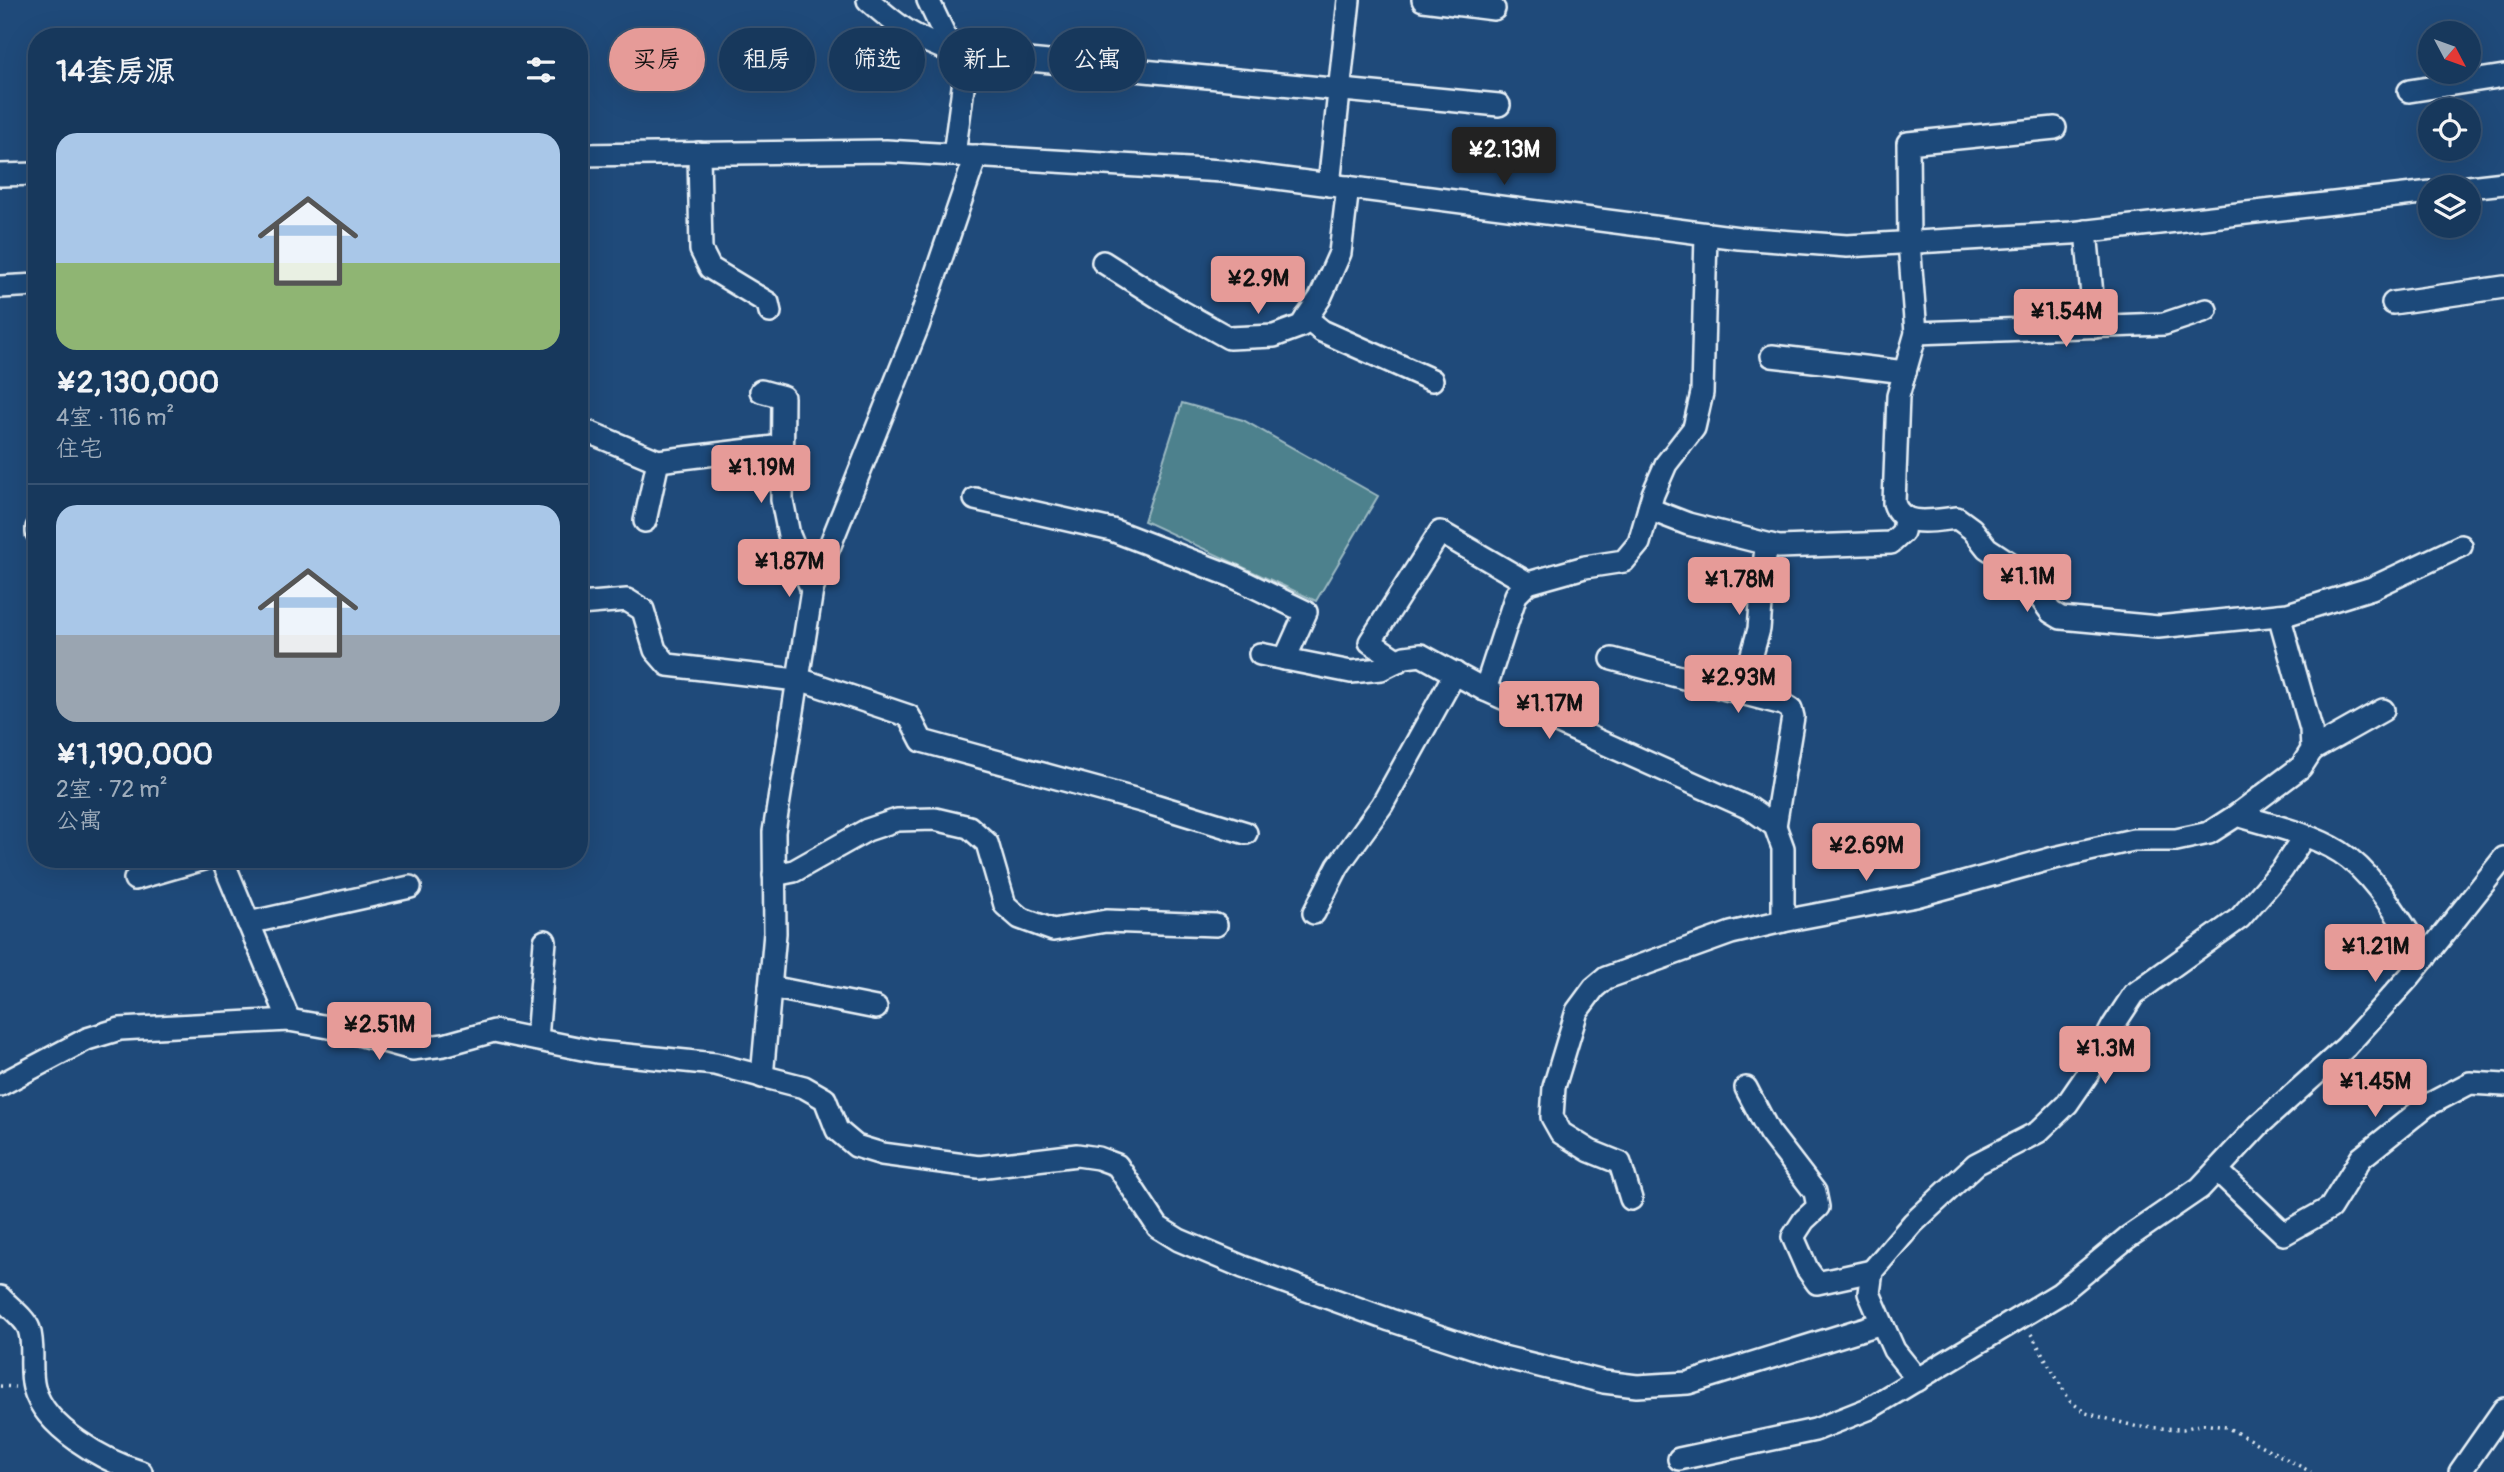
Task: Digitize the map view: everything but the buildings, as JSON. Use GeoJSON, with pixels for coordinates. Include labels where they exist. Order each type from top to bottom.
{"type":"FeatureCollection","features":[{"type":"Feature","properties":{"kind":"street"},"geometry":{"type":"LineString","coordinates":[[868,0],[901,29],[939,46]]}},
{"type":"Feature","properties":{"kind":"street"},"geometry":{"type":"LineString","coordinates":[[928,0],[941,28]]}},
{"type":"Feature","properties":{"kind":"street"},"geometry":{"type":"LineString","coordinates":[[1103,262],[1228,338],[1274,336],[1300,326],[1320,298],[1340,253],[1338,90],[1349,0]]}},
{"type":"Feature","properties":{"kind":"street"},"geometry":{"type":"LineString","coordinates":[[1423,0],[1494,9]]}},
{"type":"Feature","properties":{"kind":"street"},"geometry":{"type":"LineString","coordinates":[[1035,60],[1499,105]]}},
{"type":"Feature","properties":{"kind":"street"},"geometry":{"type":"LineString","coordinates":[[2409,92],[2504,76]]}},
{"type":"Feature","properties":{"kind":"street"},"geometry":{"type":"LineString","coordinates":[[954,155],[963,91]]}},
{"type":"Feature","properties":{"kind":"street"},"geometry":{"type":"LineString","coordinates":[[2055,128],[1908,144],[1909,242],[1916,333],[1898,396],[1894,502],[1897,512],[1905,519],[1926,521],[1957,518],[1972,529],[1987,548],[2019,569],[2051,612],[2061,618],[2158,627],[2279,615],[2372,588],[2461,546]]}},
{"type":"Feature","properties":{"kind":"street"},"geometry":{"type":"LineString","coordinates":[[588,155],[886,150],[1222,171],[1706,234],[1847,246],[2086,231],[2418,193]]}},
{"type":"Feature","properties":{"kind":"street"},"geometry":{"type":"LineString","coordinates":[[699,153],[701,250],[710,268],[768,303],[770,312]]}},
{"type":"Feature","properties":{"kind":"street"},"geometry":{"type":"LineString","coordinates":[[762,1077],[775,933],[774,832],[812,590],[918,326],[976,156]]}},
{"type":"Feature","properties":{"kind":"street"},"geometry":{"type":"LineString","coordinates":[[0,175],[28,174]]}},
{"type":"Feature","properties":{"kind":"street"},"geometry":{"type":"LineString","coordinates":[[2481,186],[2504,183]]}},
{"type":"Feature","properties":{"kind":"street"},"geometry":{"type":"LineString","coordinates":[[2086,231],[2095,327]]}},
{"type":"Feature","properties":{"kind":"street"},"geometry":{"type":"LineString","coordinates":[[1485,690],[1516,595],[1528,583],[1585,567],[1624,561],[1639,543],[1666,464],[1694,428],[1702,393],[1706,234]]}},
{"type":"Feature","properties":{"kind":"street"},"geometry":{"type":"LineString","coordinates":[[0,287],[28,285]]}},
{"type":"Feature","properties":{"kind":"street"},"geometry":{"type":"LineString","coordinates":[[2393,303],[2504,286]]}},
{"type":"Feature","properties":{"kind":"street"},"geometry":{"type":"LineString","coordinates":[[1916,333],[2164,324],[2206,310]]}},
{"type":"Feature","properties":{"kind":"street"},"geometry":{"type":"LineString","coordinates":[[1306,318],[1322,331],[1432,380]]}},
{"type":"Feature","properties":{"kind":"street"},"geometry":{"type":"LineString","coordinates":[[1772,356],[1905,372]]}},
{"type":"Feature","properties":{"kind":"street"},"geometry":{"type":"LineString","coordinates":[[761,391],[783,397],[782,500],[789,535],[812,590]]}},
{"type":"Feature","properties":{"kind":"street"},"geometry":{"type":"LineString","coordinates":[[588,433],[658,461],[782,446]]}},
{"type":"Feature","properties":{"kind":"street"},"geometry":{"type":"LineString","coordinates":[[645,521],[658,461]]}},
{"type":"Feature","properties":{"kind":"street"},"geometry":{"type":"LineString","coordinates":[[975,499],[1112,530],[1232,576],[1306,612],[1285,660]]}},
{"type":"Feature","properties":{"kind":"street"},"geometry":{"type":"LineString","coordinates":[[1649,509],[1688,524],[1779,547],[1891,543],[1903,532],[1905,519]]}},
{"type":"Feature","properties":{"kind":"street"},"geometry":{"type":"LineString","coordinates":[[1398,661],[1370,642],[1440,531],[1528,583]]}},
{"type":"Feature","properties":{"kind":"street"},"geometry":{"type":"LineString","coordinates":[[1741,694],[1759,629],[1766,545]]}},
{"type":"Feature","properties":{"kind":"street"},"geometry":{"type":"LineString","coordinates":[[588,603],[627,600],[643,610],[656,650],[668,665],[796,680],[909,716],[922,741],[1145,802],[1246,833]]}},
{"type":"Feature","properties":{"kind":"street"},"geometry":{"type":"LineString","coordinates":[[2279,615],[2311,729],[2312,750]]}},
{"type":"Feature","properties":{"kind":"street"},"geometry":{"type":"LineString","coordinates":[[1260,654],[1351,672],[1381,669],[1422,655],[1485,690],[1751,809],[1775,826]]}},
{"type":"Feature","properties":{"kind":"street"},"geometry":{"type":"LineString","coordinates":[[1612,659],[1783,704],[1791,709],[1793,718],[1775,826],[1783,848],[1783,921]]}},
{"type":"Feature","properties":{"kind":"street"},"geometry":{"type":"LineString","coordinates":[[1314,913],[1338,866],[1382,805],[1455,673]]}},
{"type":"Feature","properties":{"kind":"street"},"geometry":{"type":"LineString","coordinates":[[1631,1199],[1620,1163],[1590,1151],[1561,1133],[1552,1117],[1554,1087],[1577,1011],[1594,988],[1606,978],[1731,933],[1916,896],[2050,859],[2133,840],[2176,840],[2208,832],[2237,815],[2301,767],[2312,750],[2383,710]]}},
{"type":"Feature","properties":{"kind":"street"},"geometry":{"type":"LineString","coordinates":[[2237,815],[2304,836],[2339,851],[2356,864],[2385,899],[2425,958]]}},
{"type":"Feature","properties":{"kind":"street"},"geometry":{"type":"LineString","coordinates":[[774,875],[794,871],[867,830],[897,820],[935,818],[969,827],[987,843],[1005,905],[1020,918],[1053,930],[1106,920],[1216,925]]}},
{"type":"Feature","properties":{"kind":"street"},"geometry":{"type":"LineString","coordinates":[[1918,1380],[1894,1350],[1869,1293],[1872,1271],[1913,1223],[1976,1164],[2038,1132],[2067,1104],[2087,1076],[2134,993],[2240,918],[2282,870],[2304,836]]}},
{"type":"Feature","properties":{"kind":"street"},"geometry":{"type":"LineString","coordinates":[[1679,1459],[1815,1430],[1868,1409],[2059,1294],[2127,1238],[2200,1188],[2258,1126],[2347,1047],[2425,958],[2504,858]]}},
{"type":"Feature","properties":{"kind":"street"},"geometry":{"type":"LineString","coordinates":[[135,879],[173,868]]}},
{"type":"Feature","properties":{"kind":"street"},"geometry":{"type":"LineString","coordinates":[[226,868],[289,1020]]}},
{"type":"Feature","properties":{"kind":"street"},"geometry":{"type":"LineString","coordinates":[[248,923],[410,887]]}},
{"type":"Feature","properties":{"kind":"street"},"geometry":{"type":"LineString","coordinates":[[537,1039],[545,941]]}},
{"type":"Feature","properties":{"kind":"street"},"geometry":{"type":"LineString","coordinates":[[770,987],[876,1008]]}},
{"type":"Feature","properties":{"kind":"street"},"geometry":{"type":"LineString","coordinates":[[0,1084],[87,1039],[120,1029],[289,1020],[340,1028],[412,1049],[444,1045],[494,1031],[597,1052],[715,1064],[804,1087],[825,1099],[837,1130],[856,1146],[883,1154],[979,1167],[1077,1155],[1098,1158],[1117,1165],[1158,1227],[1179,1240],[1243,1267],[1414,1328],[1499,1356],[1604,1382],[1637,1386],[1688,1383],[1882,1323]]}},
{"type":"Feature","properties":{"kind":"street"},"geometry":{"type":"LineString","coordinates":[[2217,1170],[2284,1234],[2330,1208],[2361,1158],[2426,1106],[2470,1083],[2504,1085]]}},
{"type":"Feature","properties":{"kind":"street"},"geometry":{"type":"LineString","coordinates":[[1746,1088],[1769,1132],[1815,1192],[1818,1207],[1804,1220],[1793,1237],[1807,1269],[1817,1283],[1872,1271]]}},
{"type":"Feature","properties":{"kind":"street"},"geometry":{"type":"LineString","coordinates":[[0,1297],[29,1327],[34,1388],[45,1410],[72,1438],[126,1468],[141,1472]]}},
{"type":"Feature","properties":{"kind":"street"},"geometry":{"type":"LineString","coordinates":[[2460,1472],[2504,1409]]}},
{"type":"Feature","properties":{"kind":"path"},"geometry":{"type":"LineString","coordinates":[[2022,1317],[2070,1401],[2086,1413],[2138,1427],[2183,1429],[2203,1424],[2226,1427],[2311,1472]]}},
{"type":"Feature","properties":{"kind":"green space"},"geometry":{"type":"Polygon","coordinates":[[[1182,403],[1243,420],[1378,496],[1316,601],[1144,521],[1182,403]]]}}]}
